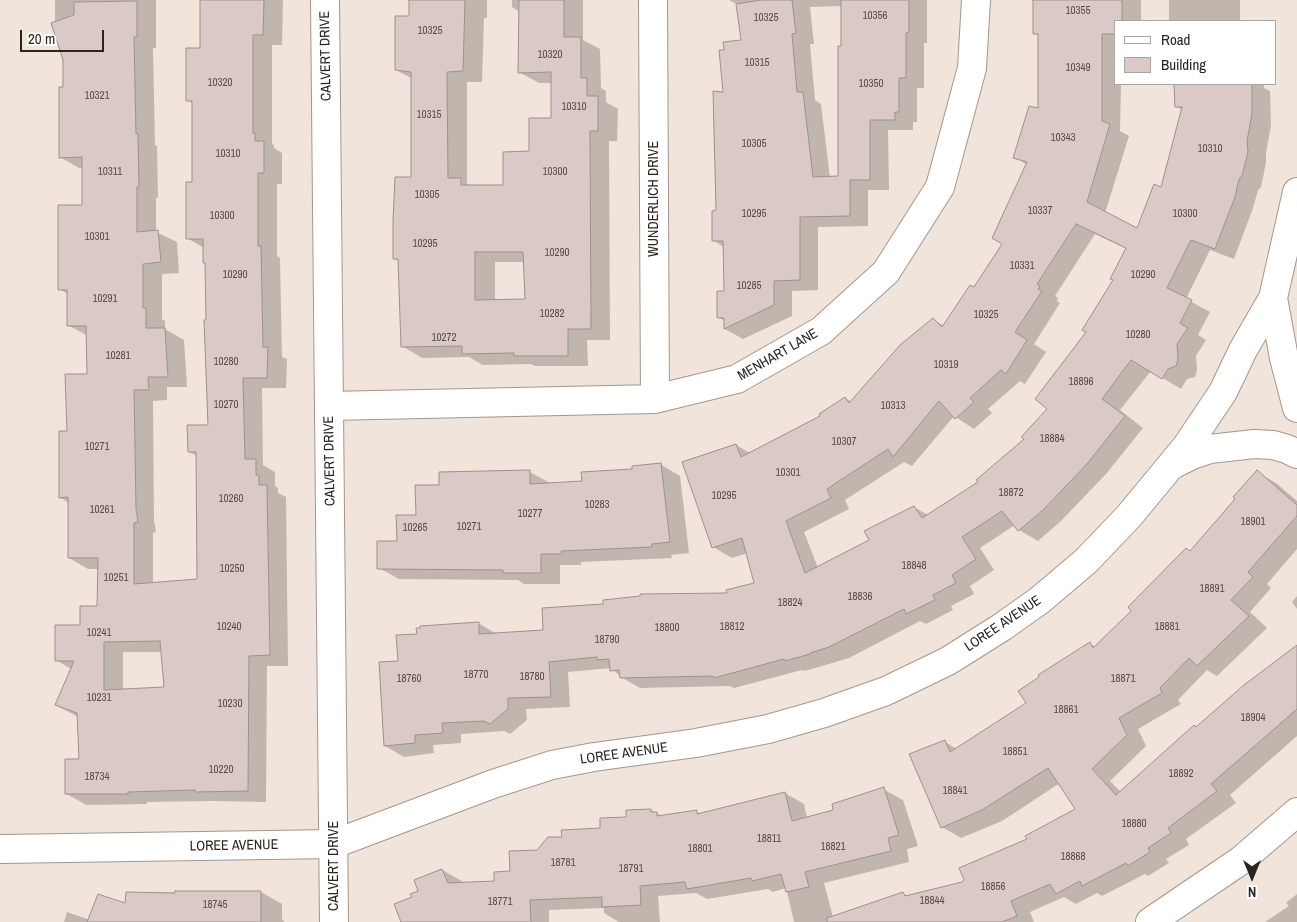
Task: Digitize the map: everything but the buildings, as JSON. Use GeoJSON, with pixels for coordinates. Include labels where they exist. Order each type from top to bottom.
{"type":"FeatureCollection","features":[{"type":"Feature","properties":{"kind":"street","name":"CALVERT DRIVE"},"geometry":{"type":"LineString","coordinates":[[325,0],[334,922]]}},
{"type":"Feature","properties":{"kind":"street","name":"WUNDERLICH DRIVE"},"geometry":{"type":"LineString","coordinates":[[653,0],[655,399]]}},
{"type":"Feature","properties":{"kind":"street","name":"MENHART LANE"},"geometry":{"type":"LineString","coordinates":[[329,406],[655,399],[737,379],[821,331],[886,272],[940,187],[972,68],[976,0]]}},
{"type":"Feature","properties":{"kind":"street"},"geometry":{"type":"LineString","coordinates":[[1297,192],[1273,298],[1284,358],[1297,408]]}},
{"type":"Feature","properties":{"kind":"street","name":"LOREE AVENUE"},"geometry":{"type":"LineString","coordinates":[[0,849],[334,844],[493,784],[552,766],[594,757],[696,744],[768,729],[824,713],[886,691],[948,661],[1002,627],[1040,600],[1086,561],[1129,516],[1186,447],[1223,392],[1243,350],[1273,298]]}},
{"type":"Feature","properties":{"kind":"street","name":"LOREE AVENUE"},"geometry":{"type":"LineString","coordinates":[[1173,465],[1192,455],[1210,449],[1254,444],[1287,448],[1297,454]]}},
{"type":"Feature","properties":{"kind":"street"},"geometry":{"type":"LineString","coordinates":[[1150,922],[1240,861],[1297,812]]}}]}
